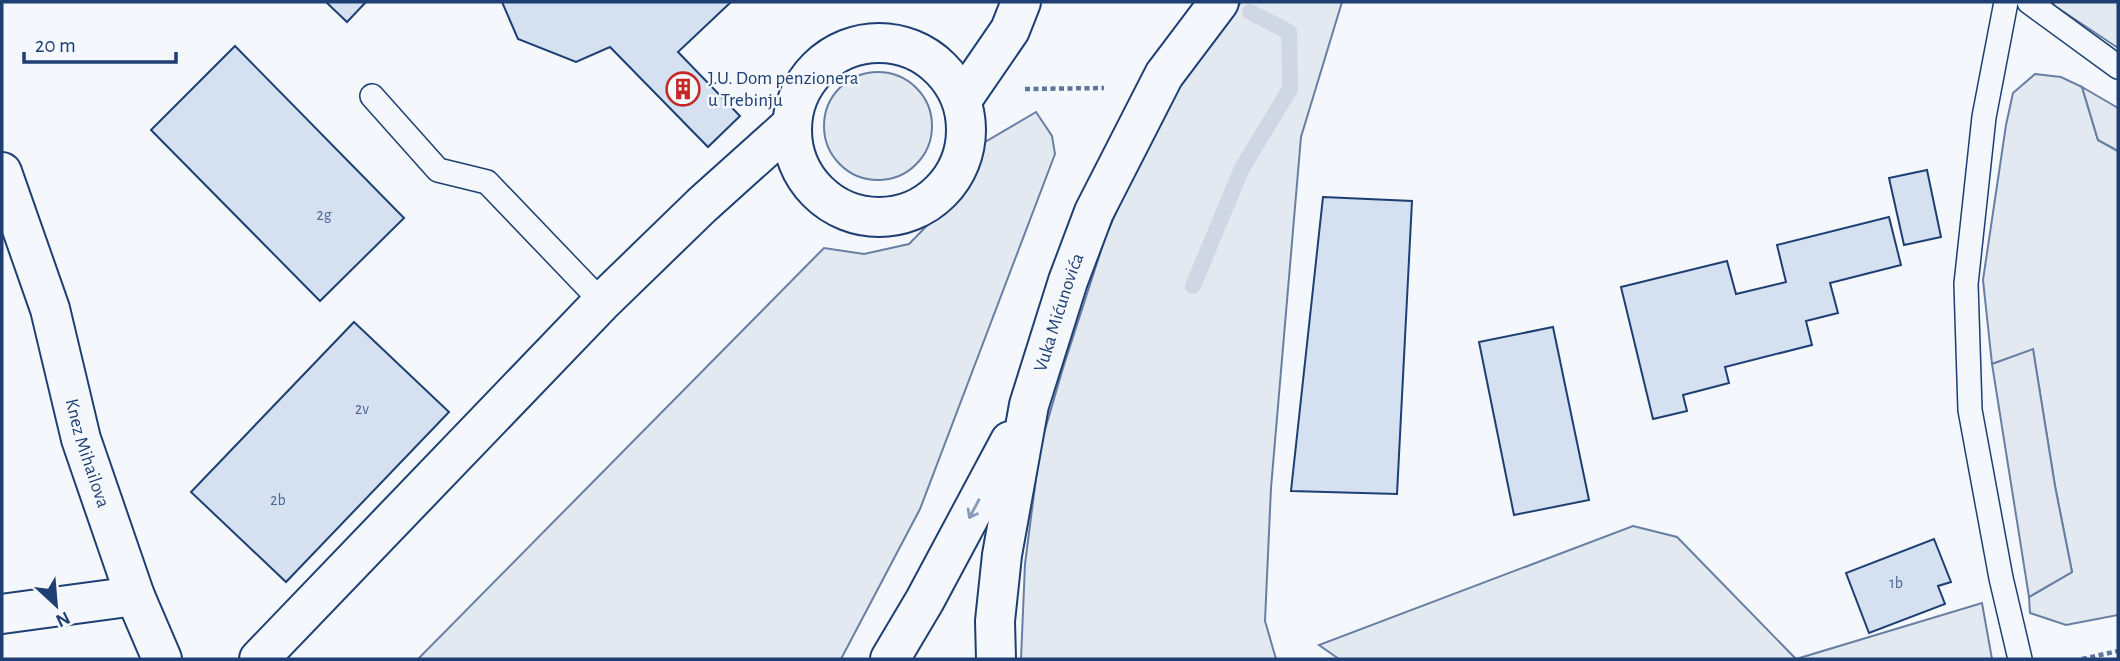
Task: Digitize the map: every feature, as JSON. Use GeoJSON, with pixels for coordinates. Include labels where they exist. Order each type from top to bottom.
{"type":"FeatureCollection","features":[{"type":"Feature","properties":{"kind":"street"},"geometry":{"type":"LineString","coordinates":[[969,89],[924,54],[896,43],[865,43],[836,52],[813,71],[797,96],[790,126],[793,153],[805,179],[824,199],[848,212],[876,218],[903,214],[928,203],[948,183],[962,159],[969,89],[1010,30],[1021,2]]}},
{"type":"Feature","properties":{"kind":"street","name":"Vuka Mićunovića"},"geometry":{"type":"LineString","coordinates":[[996,659],[995,621],[1002,555],[1029,405],[1068,281],[1094,212],[1164,75],[1219,2]]}},
{"type":"Feature","properties":{"kind":"street"},"geometry":{"type":"LineString","coordinates":[[259,659],[602,302],[702,205],[790,126]]}},
{"type":"Feature","properties":{"kind":"street","name":"Knez Mihailova"},"geometry":{"type":"LineString","coordinates":[[2,172],[14,240],[50,309],[80,439],[135,596],[162,659]]}},
{"type":"Feature","properties":{"kind":"street"},"geometry":{"type":"LineString","coordinates":[[890,659],[939,575],[1029,405]]}},
{"type":"Feature","properties":{"kind":"street"},"geometry":{"type":"LineString","coordinates":[[2,614],[135,596]]}},
{"type":"Feature","properties":{"kind":"lane"},"geometry":{"type":"LineString","coordinates":[[2006,2],[1984,117],[1966,284],[1970,411],[2001,578],[2020,659]]}},
{"type":"Feature","properties":{"kind":"lane"},"geometry":{"type":"LineString","coordinates":[[2029,2],[2118,67]]}},
{"type":"Feature","properties":{"kind":"lane"},"geometry":{"type":"LineString","coordinates":[[372,96],[438,170],[487,182],[602,302]]}},
{"type":"Feature","properties":{"kind":"path"},"geometry":{"type":"LineString","coordinates":[[969,89],[1104,89]]}},
{"type":"Feature","properties":{"kind":"path"},"geometry":{"type":"LineString","coordinates":[[2082,659],[2118,651]]}},
{"type":"Feature","properties":{"kind":"shaded area"},"geometry":{"type":"Polygon","coordinates":[[[1241,2],[1342,2],[1301,137],[1271,488],[1265,621],[1276,659],[1021,659],[1025,564],[1040,447],[1106,235],[1157,120],[1204,46],[1241,2]]]}},
{"type":"Feature","properties":{"kind":"shaded area"},"geometry":{"type":"Polygon","coordinates":[[[2052,2],[2118,2],[2118,48],[2055,6],[2052,2]]]}},
{"type":"Feature","properties":{"kind":"shaded area"},"geometry":{"type":"Polygon","coordinates":[[[878,72],[899,76],[916,88],[928,105],[932,126],[928,147],[916,164],[899,176],[878,180],[857,176],[840,164],[828,147],[824,126],[828,105],[840,88],[857,76],[878,72]]]}},
{"type":"Feature","properties":{"kind":"shaded area"},"geometry":{"type":"Polygon","coordinates":[[[2035,74],[2061,77],[2082,87],[2098,140],[2118,151],[2118,615],[2066,625],[2030,613],[2029,597],[2072,572],[2033,350],[1992,364],[1983,280],[2013,93],[2035,74]]]}},
{"type":"Feature","properties":{"kind":"shaded area"},"geometry":{"type":"Polygon","coordinates":[[[2082,87],[2118,108],[2118,151],[2098,140],[2082,87]]]}},
{"type":"Feature","properties":{"kind":"shaded area"},"geometry":{"type":"Polygon","coordinates":[[[1036,112],[1052,136],[1055,154],[920,509],[841,659],[418,659],[824,248],[864,254],[909,244],[950,202],[969,168],[975,148],[1036,112]]]}},
{"type":"Feature","properties":{"kind":"shaded area"},"geometry":{"type":"Polygon","coordinates":[[[2033,349],[2072,572],[2029,597],[1992,364],[2033,349]]]}},
{"type":"Feature","properties":{"kind":"shaded area"},"geometry":{"type":"Polygon","coordinates":[[[1633,526],[1677,537],[1796,659],[1339,659],[1319,645],[1633,526]]]}},
{"type":"Feature","properties":{"kind":"shaded area"},"geometry":{"type":"Polygon","coordinates":[[[1982,603],[1992,659],[1796,659],[1982,603]]]}},
{"type":"Feature","properties":{"kind":"building"},"geometry":{"type":"Polygon","coordinates":[[[326,2],[366,2],[347,22],[326,2]]]}},
{"type":"Feature","properties":{"kind":"building","name":"J.U. Dom penzionera u Trebinju"},"geometry":{"type":"Polygon","coordinates":[[[502,2],[731,2],[678,52],[740,116],[708,147],[610,47],[576,62],[518,39],[502,2]]]}},
{"type":"Feature","properties":{"kind":"building"},"geometry":{"type":"Polygon","coordinates":[[[235,46],[404,218],[320,301],[151,130],[235,46]]]}},
{"type":"Feature","properties":{"kind":"building"},"geometry":{"type":"Polygon","coordinates":[[[1927,170],[1941,237],[1904,245],[1889,178],[1927,170]]]}},
{"type":"Feature","properties":{"kind":"building"},"geometry":{"type":"Polygon","coordinates":[[[1323,197],[1412,201],[1397,494],[1291,491],[1323,197]]]}},
{"type":"Feature","properties":{"kind":"building"},"geometry":{"type":"Polygon","coordinates":[[[1889,217],[1901,265],[1830,283],[1838,313],[1806,321],[1812,345],[1725,367],[1729,383],[1683,395],[1687,411],[1653,419],[1621,287],[1727,261],[1736,294],[1786,282],[1777,245],[1889,217]]]}},
{"type":"Feature","properties":{"kind":"building"},"geometry":{"type":"Polygon","coordinates":[[[354,322],[449,412],[286,582],[191,492],[354,322]]]}},
{"type":"Feature","properties":{"kind":"building"},"geometry":{"type":"Polygon","coordinates":[[[1553,327],[1589,500],[1514,515],[1479,342],[1553,327]]]}},
{"type":"Feature","properties":{"kind":"building"},"geometry":{"type":"Polygon","coordinates":[[[1934,539],[1951,582],[1938,586],[1945,604],[1869,633],[1846,573],[1934,539]]]}},
{"type":"Feature","properties":{"kind":"waterway"},"geometry":{"type":"LineString","coordinates":[[1193,286],[1242,168],[1290,89],[1289,32],[1250,12]]}},
{"type":"Feature","properties":{"kind":"place","name":"J.U. Dom penzionera u Trebinju"},"geometry":{"type":"Point","coordinates":[683,89]}}]}
